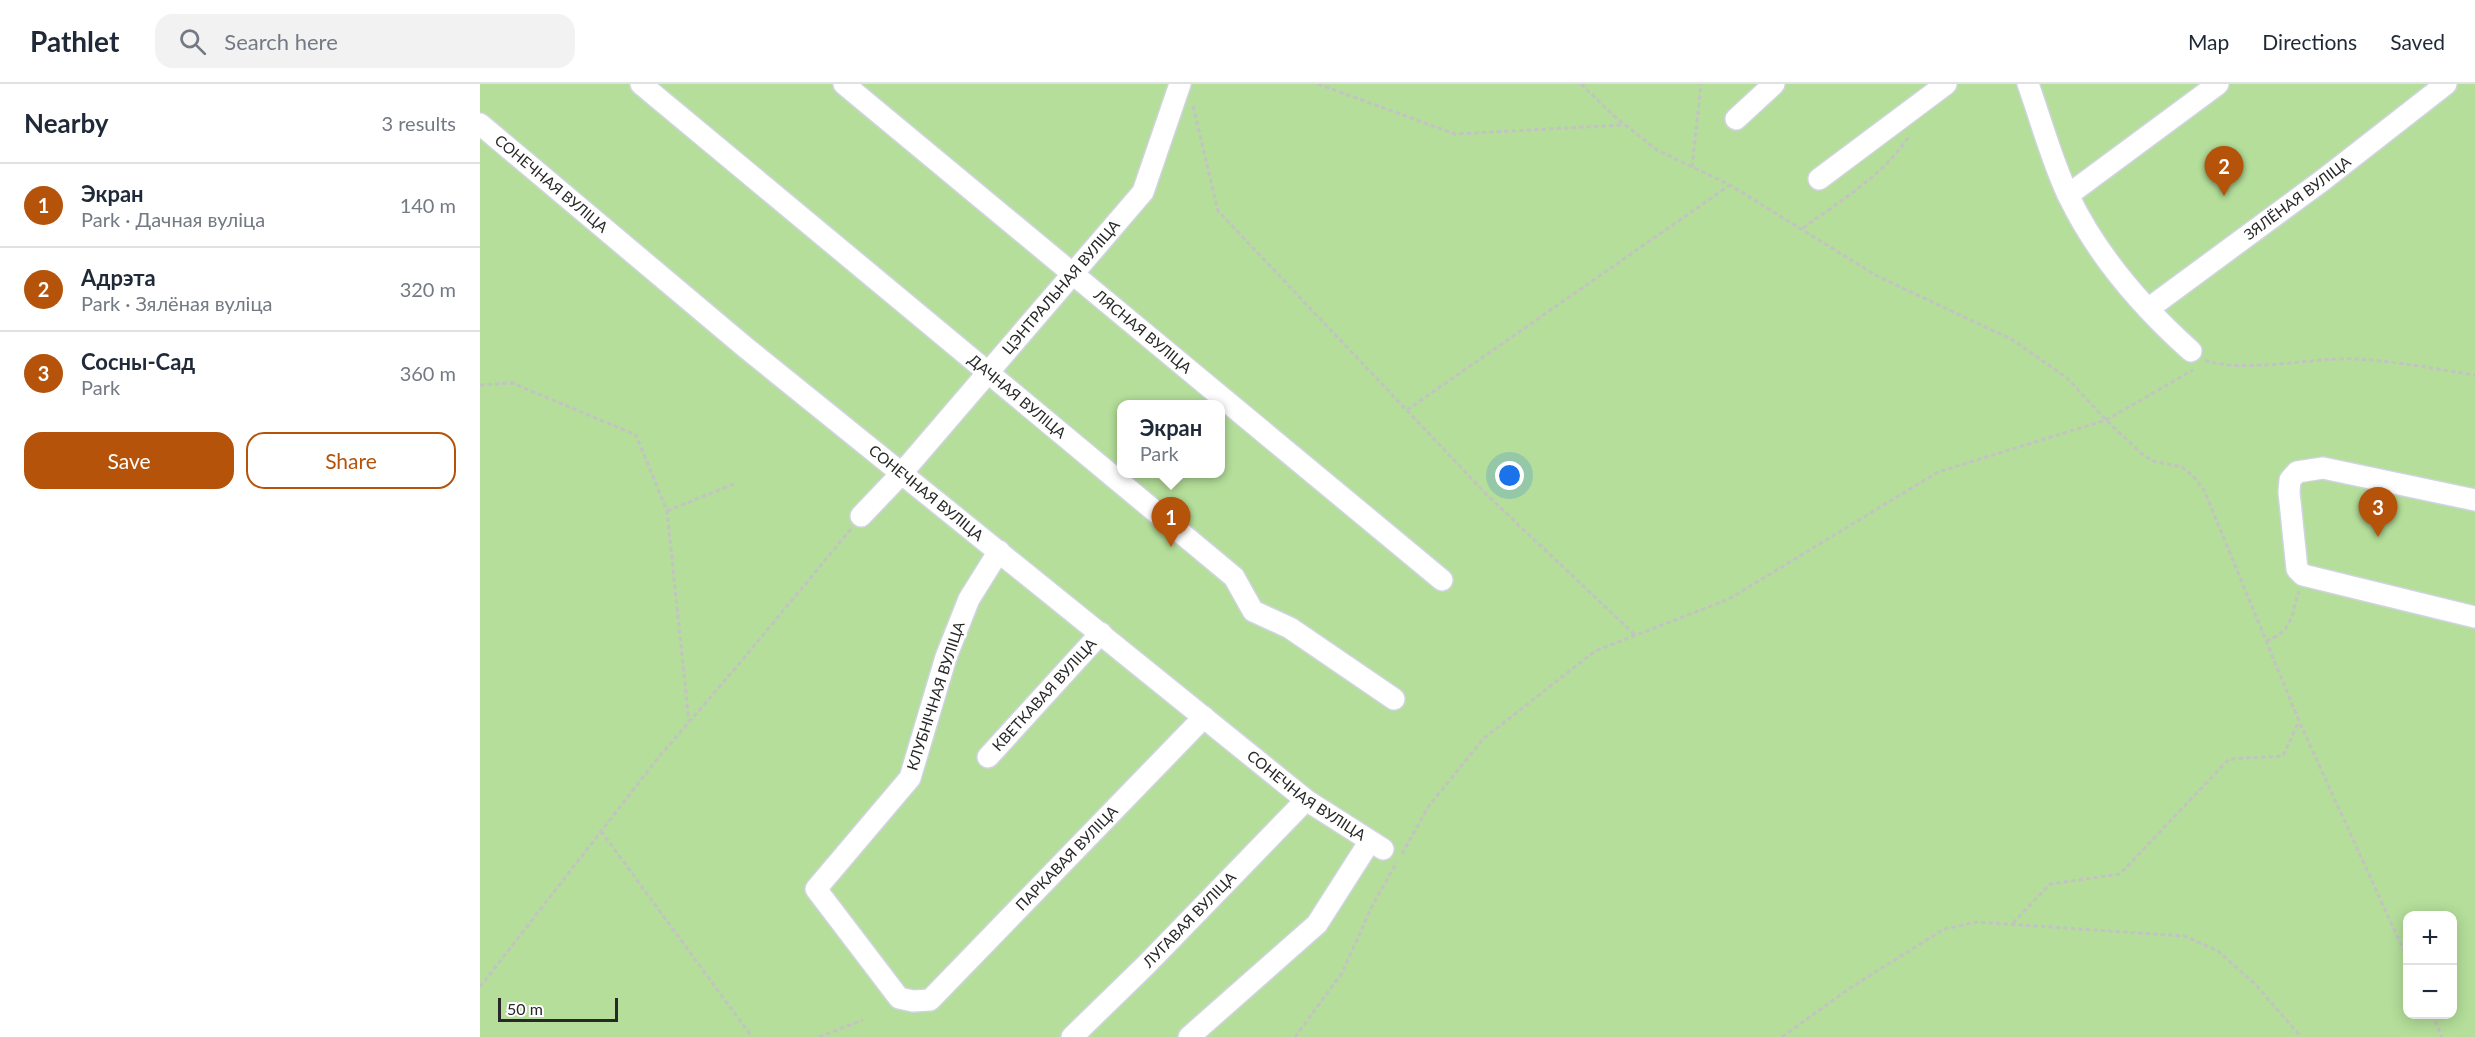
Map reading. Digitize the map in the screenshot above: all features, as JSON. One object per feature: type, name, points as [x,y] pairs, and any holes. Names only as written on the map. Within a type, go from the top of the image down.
[{"type":"street","name":"ДАЧНАЯ ВУЛІЦА","points":[[641,84],[1234,577],[1253,611],[1290,628],[1394,699]]},
{"type":"street","name":"ЛЯСНАЯ ВУЛІЦА","points":[[844,84],[1225,400]]},
{"type":"street","points":[[1736,118],[1774,84]]},
{"type":"street","points":[[1819,179],[1946,84]]},
{"type":"street","points":[[2028,84],[2068,195],[2118,273],[2148,309],[2199,356]]},
{"type":"street","points":[[2068,195],[2218,84]]},
{"type":"street","name":"ЗЯЛЁНАЯ ВУЛІЦА","points":[[2148,309],[2324,180],[2446,84]]},
{"type":"street","name":"ЦЭНТРАЛЬНАЯ ВУЛІЦА","points":[[861,516],[902,474],[1143,192],[1185,90]]},
{"type":"street","name":"СОНЕЧНАЯ ВУЛІЦА","points":[[480,124],[745,347],[1306,800],[1376,845],[1317,924],[1189,1037]]},
{"type":"street","name":"ЛЯСНАЯ ВУЛІЦА","points":[[1225,400],[1442,580]]},
{"type":"street","points":[[2475,500],[2323,468],[2297,472],[2283,488],[2297,569],[2303,575],[2475,617]]},
{"type":"street","name":"КЛУБНІЧНАЯ ВУЛІЦА","points":[[930,1000],[913,1001],[899,998],[816,889],[910,778],[946,657],[969,599],[999,552]]},
{"type":"street","name":"КВЕТКАВАЯ ВУЛІЦА","points":[[988,757],[1101,633]]},
{"type":"street","name":"ПАРКАВАЯ ВУЛІЦА","points":[[930,1000],[1204,717]]},
{"type":"street","name":"ЛУГАВАЯ ВУЛІЦА","points":[[1072,1037],[1147,964],[1306,800]]},
{"type":"path","points":[[1318,84],[1455,134],[1625,125]]},
{"type":"path","points":[[1581,84],[1625,125],[1657,150],[1730,185],[1803,228],[1877,276],[2013,340],[2067,378],[2142,454],[2153,461],[2182,467],[2193,476],[2204,490],[2299,721],[2403,949]]},
{"type":"path","points":[[1692,167],[1701,84]]},
{"type":"path","points":[[1185,90],[1218,211],[1488,496],[1635,635]]},
{"type":"path","points":[[1803,228],[1865,183],[1898,154],[1914,128]]},
{"type":"path","points":[[1407,410],[1730,185]]},
{"type":"path","points":[[1295,1037],[1342,973],[1373,904],[1428,807],[1483,739],[1595,651],[1729,599],[1938,472],[2106,420],[2199,356],[2232,366],[2320,359],[2357,359],[2475,375]]},
{"type":"path","points":[[480,385],[512,383],[636,435],[667,511],[689,722]]},
{"type":"path","points":[[667,511],[736,483]]},
{"type":"path","points":[[480,987],[689,722],[861,516]]},
{"type":"path","points":[[2266,641],[2278,637],[2287,629],[2303,575]]},
{"type":"path","points":[[2013,924],[2050,884],[2120,874],[2229,759],[2283,756],[2299,721]]},
{"type":"path","points":[[601,831],[752,1037]]},
{"type":"path","points":[[1782,1037],[1850,988],[1944,929],[1977,922],[2184,936],[2218,951],[2255,984],[2301,1037]]},
{"type":"path","points":[[2434,1019],[2442,1037]]},
{"type":"path","points":[[819,1037],[863,1020]]},
{"type":"green space","points":[[480,84],[2475,84],[2475,1037],[480,1037]]},
{"type":"place","name":"Адрэта","points":[[2224,196]]},
{"type":"place","name":"Сосны-Сад","points":[[2378,537]]},
{"type":"place","name":"Экран","points":[[1171,547]]}]
